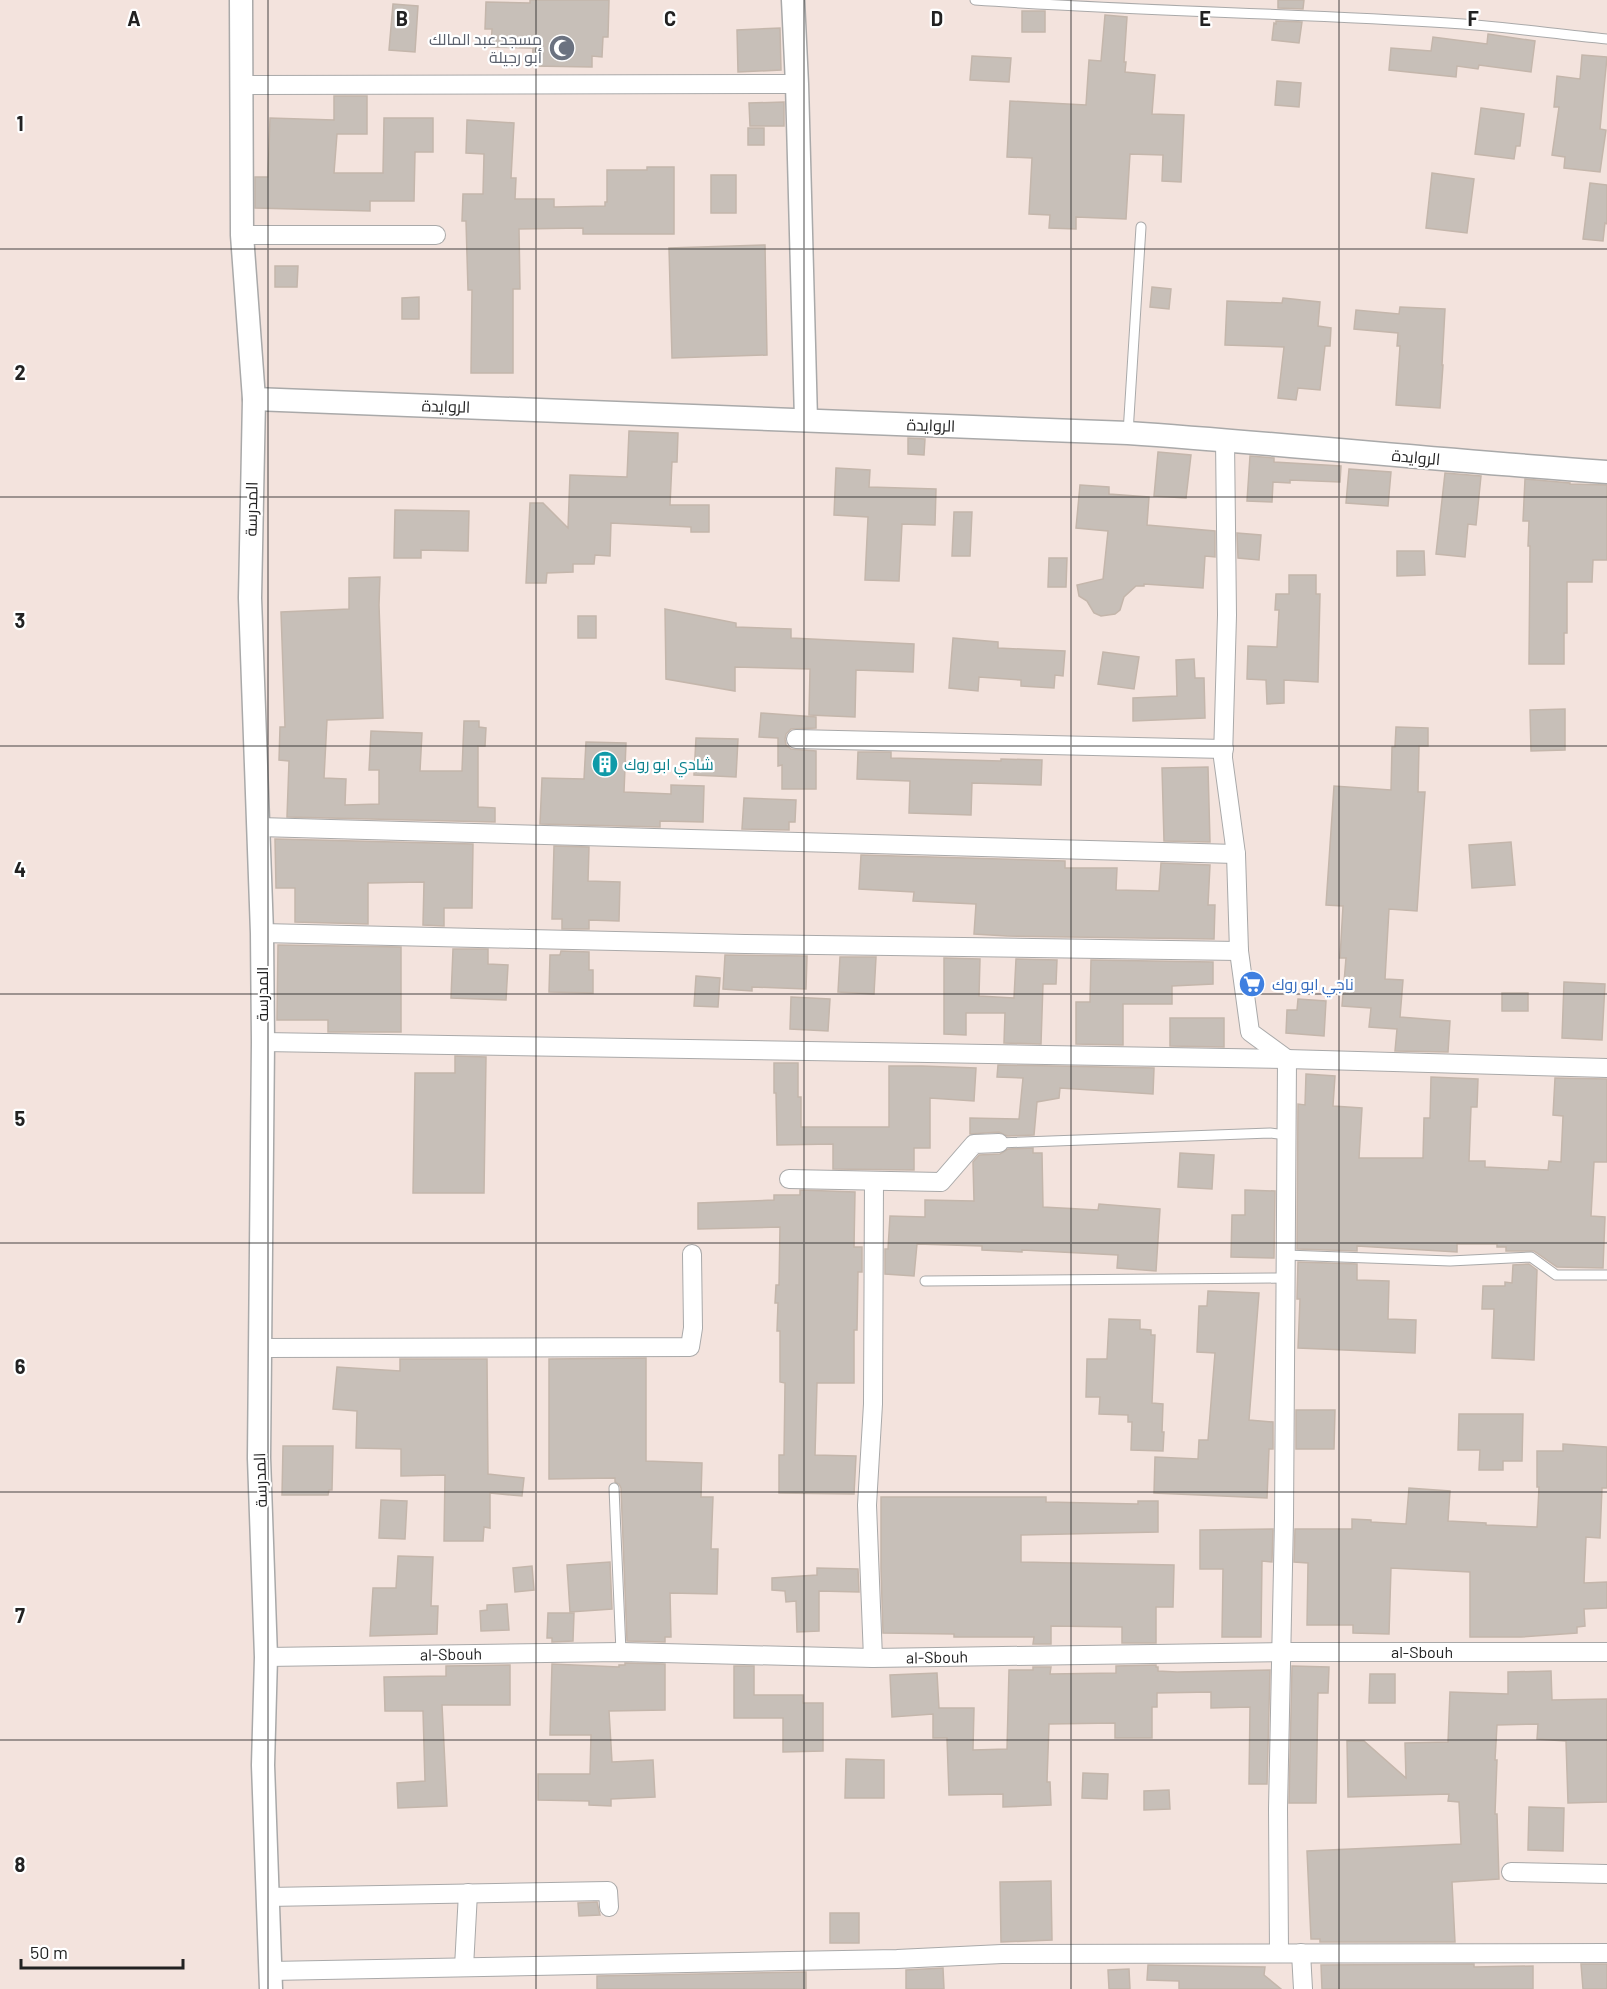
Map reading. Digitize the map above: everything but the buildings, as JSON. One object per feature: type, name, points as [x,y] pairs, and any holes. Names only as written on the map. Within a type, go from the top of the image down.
[{"type":"street","name":"المدرسة","points":[[241,0],[242,235],[254,399],[250,598],[259,827],[263,1042],[259,1458],[266,1657],[263,1766],[271,1980]]},
{"type":"street","points":[[793,0],[806,420]]},
{"type":"street","points":[[240,85],[797,84]]},
{"type":"street","points":[[242,235],[435,235]]},
{"type":"street","name":"الروايدة","points":[[254,399],[1128,433],[1607,472]]},
{"type":"street","points":[[1225,440],[1227,615],[1224,749],[1236,854],[1239,951],[1250,1032],[1287,1059]]},
{"type":"street","points":[[796,739],[1224,749]]},
{"type":"street","points":[[259,827],[1236,854]]},
{"type":"street","points":[[262,933],[733,944],[1239,951]]},
{"type":"street","points":[[263,1042],[1287,1059],[1607,1068]]},
{"type":"street","points":[[1279,1953],[1278,1809],[1287,1059]]},
{"type":"street","points":[[789,1179],[941,1182],[974,1144],[999,1143]]},
{"type":"street","points":[[873,1658],[867,1504],[873,1404],[874,1181]]},
{"type":"street","points":[[259,1348],[690,1347],[693,1328],[692,1254]]},
{"type":"street","name":"al-Sbouh","points":[[266,1657],[621,1652],[873,1658],[1281,1652],[1607,1652]]},
{"type":"street","points":[[1511,1872],[1607,1874]]},
{"type":"street","points":[[267,1897],[608,1891],[609,1907]]},
{"type":"street","points":[[464,1967],[468,1893]]},
{"type":"street","points":[[1301,1953],[1303,1989]]},
{"type":"street","points":[[271,1980],[464,1967],[885,1959],[1002,1954],[1607,1953]]},
{"type":"lane","points":[[975,0],[1056,6],[1451,23],[1607,39]]},
{"type":"lane","points":[[1128,433],[1141,227]]},
{"type":"lane","points":[[999,1143],[1270,1133],[1286,1135]]},
{"type":"lane","points":[[1286,1255],[1450,1261],[1531,1257],[1556,1275],[1607,1275]]},
{"type":"lane","points":[[925,1281],[1285,1278]]},
{"type":"lane","points":[[614,1488],[621,1652]]},
{"type":"shaded area","points":[[0,0],[1607,0],[1607,1989],[0,1989]]},
{"type":"place","name":"مسجد عبد المالك أبو رجيلة","points":[[562,48]]},
{"type":"place","name":"شادي ابو روك","points":[[605,764]]},
{"type":"place","name":"ناجي ابو روك","points":[[1252,984]]}]
